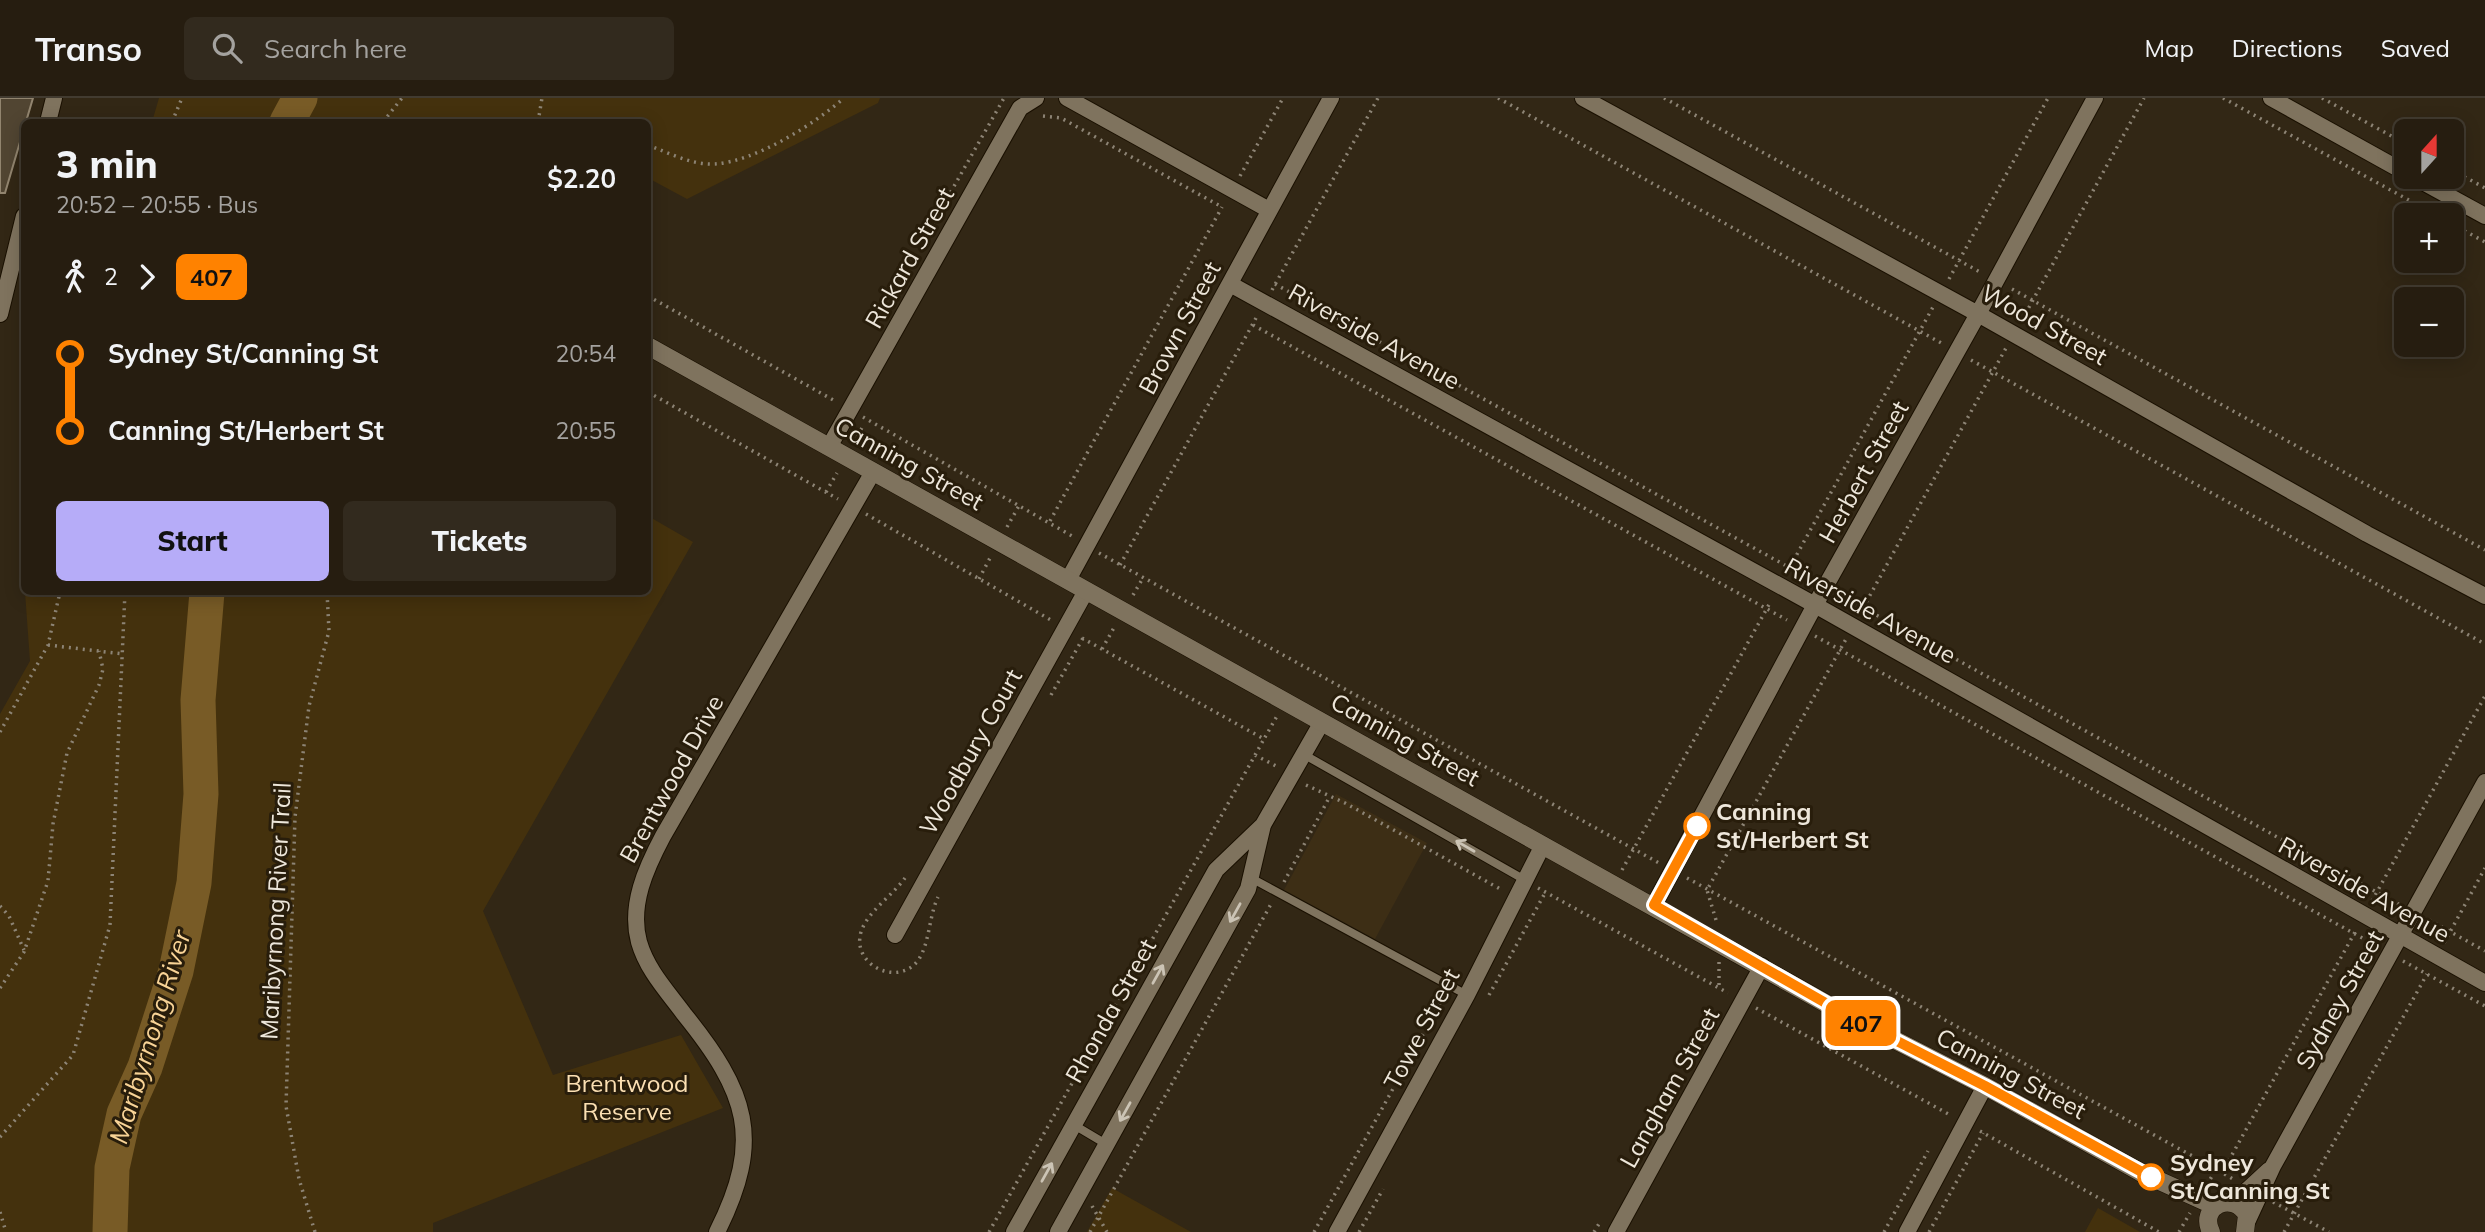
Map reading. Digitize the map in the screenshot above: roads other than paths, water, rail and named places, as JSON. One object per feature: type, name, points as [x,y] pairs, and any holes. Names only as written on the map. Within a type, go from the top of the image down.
[{"type":"street","points":[[49,119],[54,98]]},
{"type":"street","name":"Rickard Street","points":[[829,447],[1020,108],[1036,98]]},
{"type":"street","points":[[1067,98],[1269,210]]},
{"type":"street","name":"Brown Street","points":[[1068,580],[1331,98]]},
{"type":"street","name":"Wood Street","points":[[1583,98],[2014,334],[2367,534],[2484,596]]},
{"type":"street","name":"Herbert Street","points":[[1654,905],[1815,605],[1997,281],[2095,98]]},
{"type":"street","points":[[2271,98],[2394,166]]},
{"type":"street","points":[[2436,189],[2485,216]]},
{"type":"street","points":[[0,314],[21,228]]},
{"type":"street","name":"Riverside Avenue","points":[[1230,284],[1853,626],[2485,983]]},
{"type":"street","name":"Canning Street","points":[[651,348],[1654,905],[1852,1018],[1985,1086],[2140,1172],[2212,1219]]},
{"type":"street","name":"Brentwood Drive","points":[[717,1232],[735,1196],[743,1163],[743,1125],[734,1089],[717,1055],[650,971],[639,941],[637,909],[643,875],[873,472]]},
{"type":"street","name":"Woodbury Court","points":[[895,935],[1086,591]]},
{"type":"street","name":"Rhonda Street","points":[[1058,1232],[1248,889],[1263,825],[1322,722]]},
{"type":"street","name":"Sydney Street","points":[[2250,1227],[2273,1166],[2485,782]]},
{"type":"street","name":"Rhonda Street","points":[[1014,1232],[1216,870],[1263,825]]},
{"type":"street","name":"Towe Street","points":[[1337,1232],[1467,995],[1543,845]]},
{"type":"street","name":"Langham Street","points":[[1616,1232],[1762,966]]},
{"type":"street","points":[[1907,1232],[1985,1086]]},
{"type":"street","name":"Sydney Street","points":[[2212,1219],[2273,1166]]},
{"type":"street","points":[[2212,1219],[2240,1205],[2250,1227]]},
{"type":"lane","points":[[1303,754],[1525,880]]},
{"type":"lane","points":[[1251,878],[1467,995]]},
{"type":"lane","points":[[1074,1125],[1106,1144]]},
{"type":"waterway","name":"Maribyrnong River","points":[[289,119],[300,98]]},
{"type":"waterway","name":"Maribyrnong River","points":[[110,1232],[112,1168],[124,1114],[145,1067],[176,971],[194,883],[201,794],[198,700],[207,595]]},
{"type":"place","name":"Canning St/Herbert St","points":[[1697,826]]},
{"type":"place","name":"Sydney St/Canning St","points":[[2151,1177]]},
{"type":"park label","name":"Brentwood Reserve","points":[[627,1098]]}]
